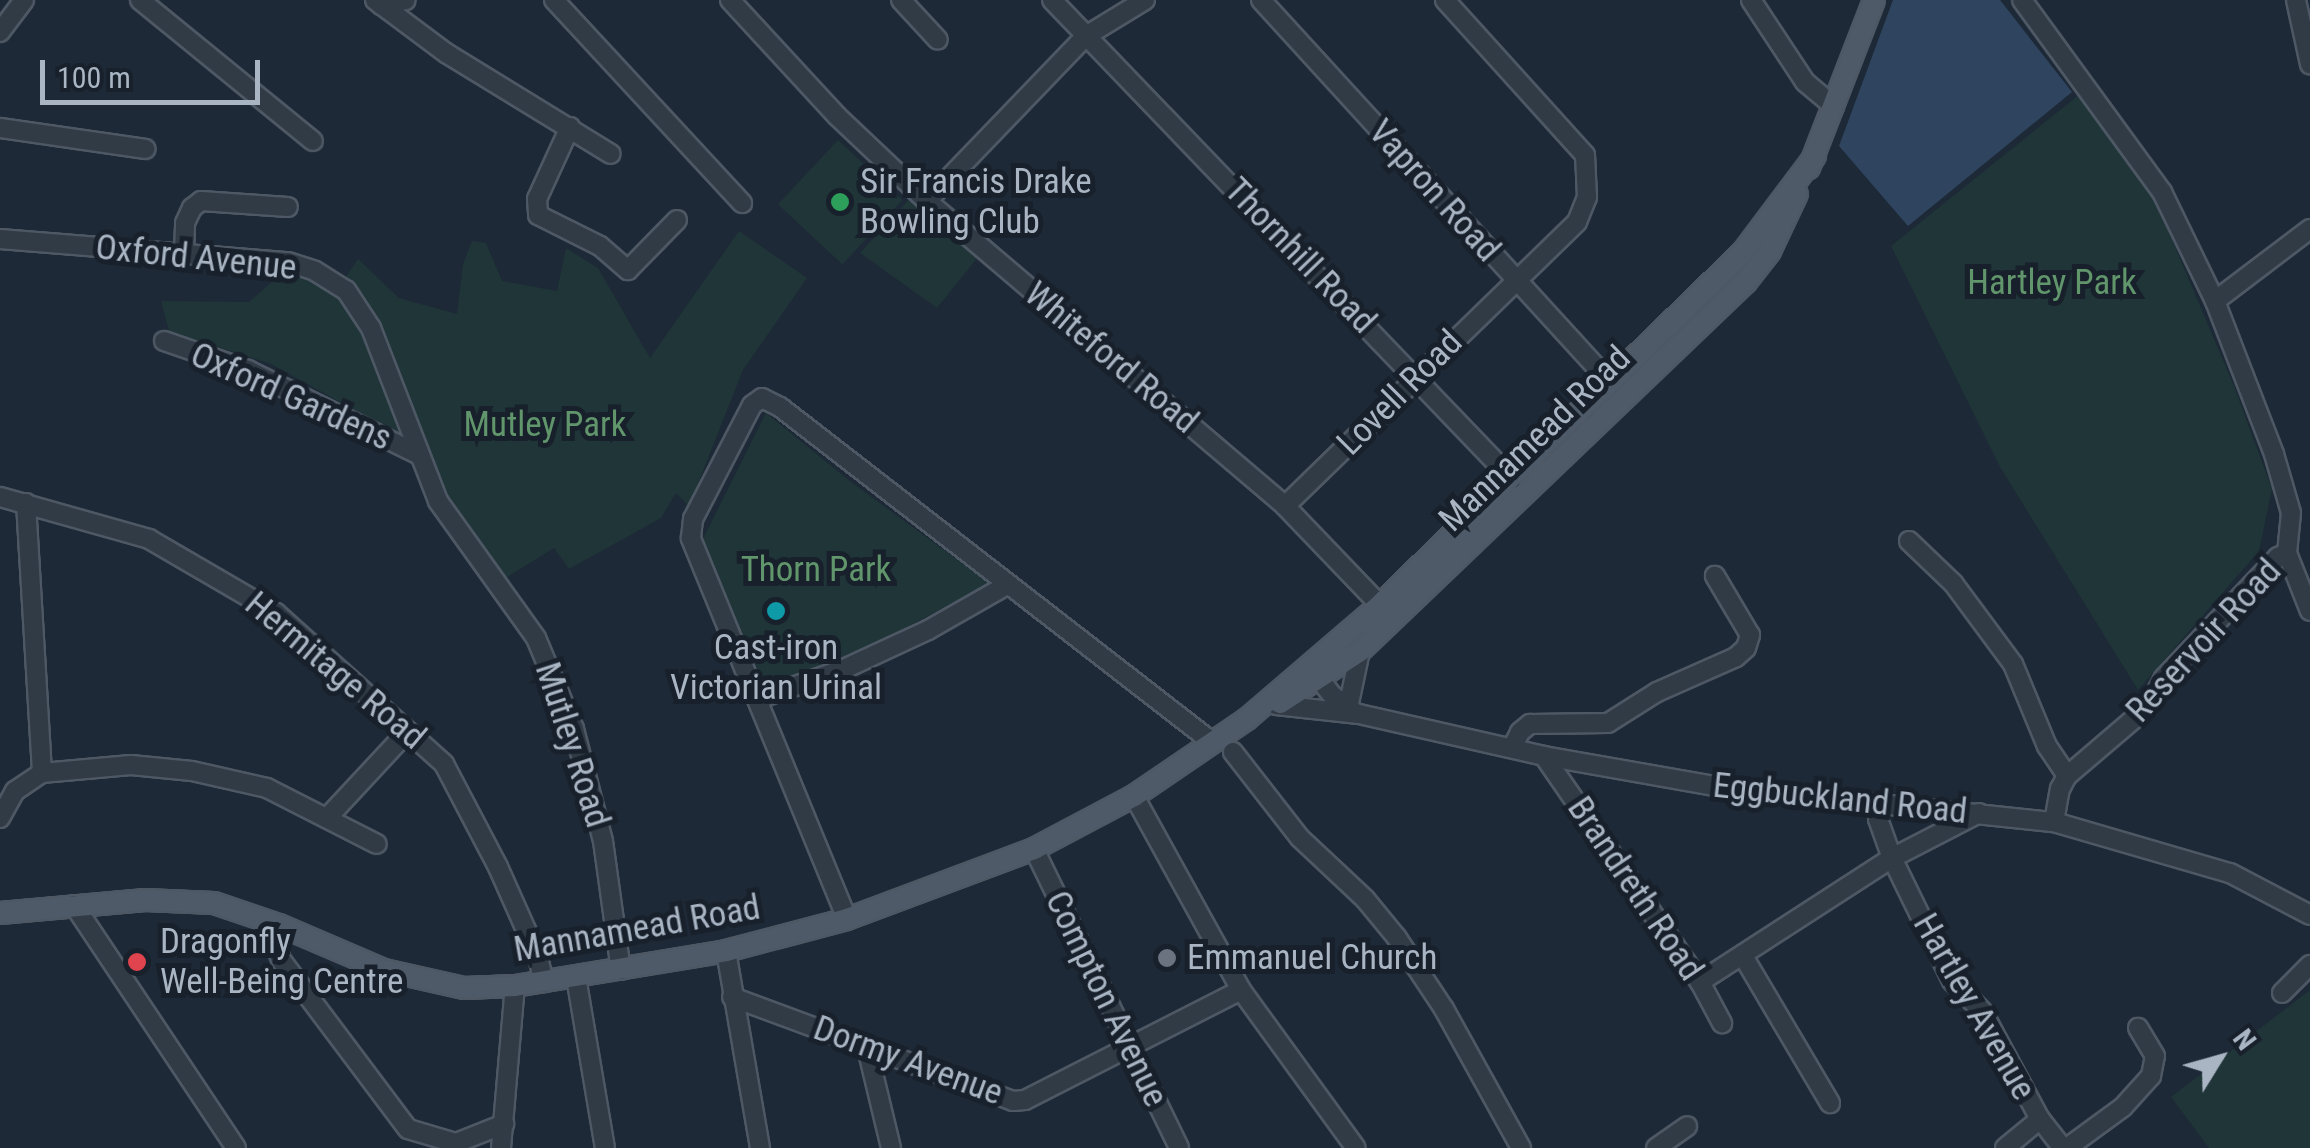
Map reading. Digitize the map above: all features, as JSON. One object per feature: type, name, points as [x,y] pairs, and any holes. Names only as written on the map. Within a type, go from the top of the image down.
[{"type":"main road","name":"Mannamead Road","points":[[1247,718],[1276,705],[1314,673],[1380,605],[1746,282],[1770,251],[1815,156],[1874,0]]},
{"type":"main road","name":"Mannamead Road","points":[[1,912],[180,899],[214,903],[411,978],[464,988],[515,986],[726,951],[847,919],[1034,849],[1134,796],[1314,673],[1360,651],[1520,485],[1609,381],[1743,252],[1815,156]]},
{"type":"street","points":[[140,0],[313,140]]},
{"type":"street","points":[[378,2],[406,0]]},
{"type":"street","points":[[554,0],[742,203]]},
{"type":"street","name":"Whiteford Road","points":[[730,0],[837,116],[927,201],[1285,506],[1380,605]]},
{"type":"street","points":[[901,0],[938,40]]},
{"type":"street","name":"Thornhill Road","points":[[1052,0],[1520,485]]},
{"type":"street","points":[[927,201],[1086,36],[1145,0]]},
{"type":"street","name":"Vapron Road","points":[[1261,0],[1609,381]]},
{"type":"street","name":"Lovell Road","points":[[1285,506],[1577,222],[1588,197],[1585,155],[1445,0]]},
{"type":"street","points":[[1751,0],[1805,82],[1834,106]]},
{"type":"street","points":[[2022,0],[2162,192],[2215,301],[2291,513],[2287,553],[2310,611]]},
{"type":"street","points":[[2296,0],[2310,64]]},
{"type":"street","points":[[378,2],[446,53],[611,154]]},
{"type":"street","points":[[0,32],[22,4]]},
{"type":"street","points":[[570,126],[537,199],[538,215],[600,246],[628,270],[677,220]]},
{"type":"street","points":[[0,128],[146,148]]},
{"type":"street","points":[[184,254],[185,223],[192,208],[201,201],[288,207]]},
{"type":"street","points":[[2215,301],[2310,229]]},
{"type":"street","name":"Oxford Avenue","points":[[0,238],[288,262],[315,270],[346,290],[371,328],[411,436]]},
{"type":"street","name":"Oxford Gardens","points":[[164,341],[248,370],[417,454]]},
{"type":"street","points":[[847,919],[702,566],[690,526],[752,405],[762,398],[780,407],[1212,742]]},
{"type":"street","name":"Mutley Road","points":[[411,436],[438,501],[536,638],[574,729],[603,841],[621,970]]},
{"type":"street","name":"Hermitage Road","points":[[0,497],[149,539],[249,594],[408,731],[444,764],[498,867],[538,956],[544,982]]},
{"type":"street","points":[[26,504],[42,773]]},
{"type":"street","points":[[1909,541],[1953,583],[2013,664],[2047,746],[2068,776],[2060,788],[2054,822]]},
{"type":"street","name":"Reservoir Road","points":[[2068,776],[2149,706],[2164,678],[2278,557],[2287,553]]},
{"type":"street","points":[[1512,748],[1520,732],[1530,724],[1608,723],[1657,692],[1736,657],[1746,648],[1750,635],[1715,576]]},
{"type":"street","points":[[758,699],[844,669],[928,630],[1006,585]]},
{"type":"street","points":[[1353,711],[1360,651]]},
{"type":"street","points":[[1314,673],[1353,711]]},
{"type":"street","name":"Eggbuckland Road","points":[[1276,705],[1353,711],[1544,756],[1719,787],[2054,822],[2230,873],[2310,915]]},
{"type":"street","points":[[328,816],[408,731]]},
{"type":"street","points":[[1233,752],[1300,838],[1366,899],[1397,938],[1444,1009],[1521,1148]]},
{"type":"street","name":"Brandreth Road","points":[[1544,756],[1700,982],[1722,1024]]},
{"type":"street","points":[[0,818],[15,792],[42,773],[131,765],[192,771],[267,788],[377,844]]},
{"type":"street","points":[[1134,796],[1241,990],[1356,1148]]},
{"type":"street","name":"Hartley Avenue","points":[[1881,804],[1878,819],[1892,858],[1952,981],[1982,1011],[2040,1119],[2065,1148]]},
{"type":"street","points":[[1700,982],[1892,858],[1980,813]]},
{"type":"street","name":"Compton Avenue","points":[[1034,849],[1179,1148]]},
{"type":"street","points":[[74,905],[236,1148]]},
{"type":"street","points":[[279,925],[276,946],[280,960],[408,1129],[456,1143],[504,1124]]},
{"type":"street","points":[[726,951],[760,1148]]},
{"type":"street","points":[[1743,956],[1830,1103]]},
{"type":"street","points":[[2282,992],[2310,965]]},
{"type":"street","points":[[576,978],[604,1148]]},
{"type":"street","points":[[501,1148],[515,986]]},
{"type":"street","name":"Dormy Avenue","points":[[732,997],[1013,1101],[1024,1100],[1241,990]]},
{"type":"street","points":[[2065,1148],[2123,1108],[2151,1076],[2156,1056],[2138,1028]]},
{"type":"street","points":[[867,1048],[891,1148]]},
{"type":"street","points":[[2005,1148],[2040,1119]]},
{"type":"street","points":[[1656,1148],[1687,1126]]},
{"type":"green space","name":"Hartley Park","points":[[2080,94],[2153,195],[2234,386],[2272,489],[2259,551],[2138,690],[2000,467],[1891,246]]},
{"type":"green space","name":"Sir Francis Drake Bowling Club","points":[[838,140],[902,200],[842,264],[778,204]]},
{"type":"green space","points":[[910,198],[978,257],[937,308],[860,253]]},
{"type":"green space","name":"Mutley Park","points":[[739,231],[807,278],[743,370],[689,506],[676,493],[661,518],[569,569],[554,548],[504,579],[441,498],[418,445],[271,364],[169,331],[161,301],[249,302],[282,273],[345,278],[358,259],[399,298],[457,314],[463,264],[472,241],[486,243],[502,281],[557,291],[566,248],[598,268],[650,358]]},
{"type":"green space","name":"Thorn Park","points":[[766,413],[851,482],[989,583],[876,644],[765,686],[702,541]]},
{"type":"green space","points":[[2310,990],[2310,1148],[2209,1148],[2171,1097]]},
{"type":"water","points":[[1893,0],[2000,0],[2072,92],[1908,226],[1839,146]]},
{"type":"place","name":"Sir Francis Drake Bowling Club","points":[[840,202]]},
{"type":"place","name":"Cast-iron Victorian Urinal","points":[[776,611]]},
{"type":"place","name":"Emmanuel Church","points":[[1167,958]]},
{"type":"place","name":"Dragonfly Well-Being Centre","points":[[137,962]]}]
